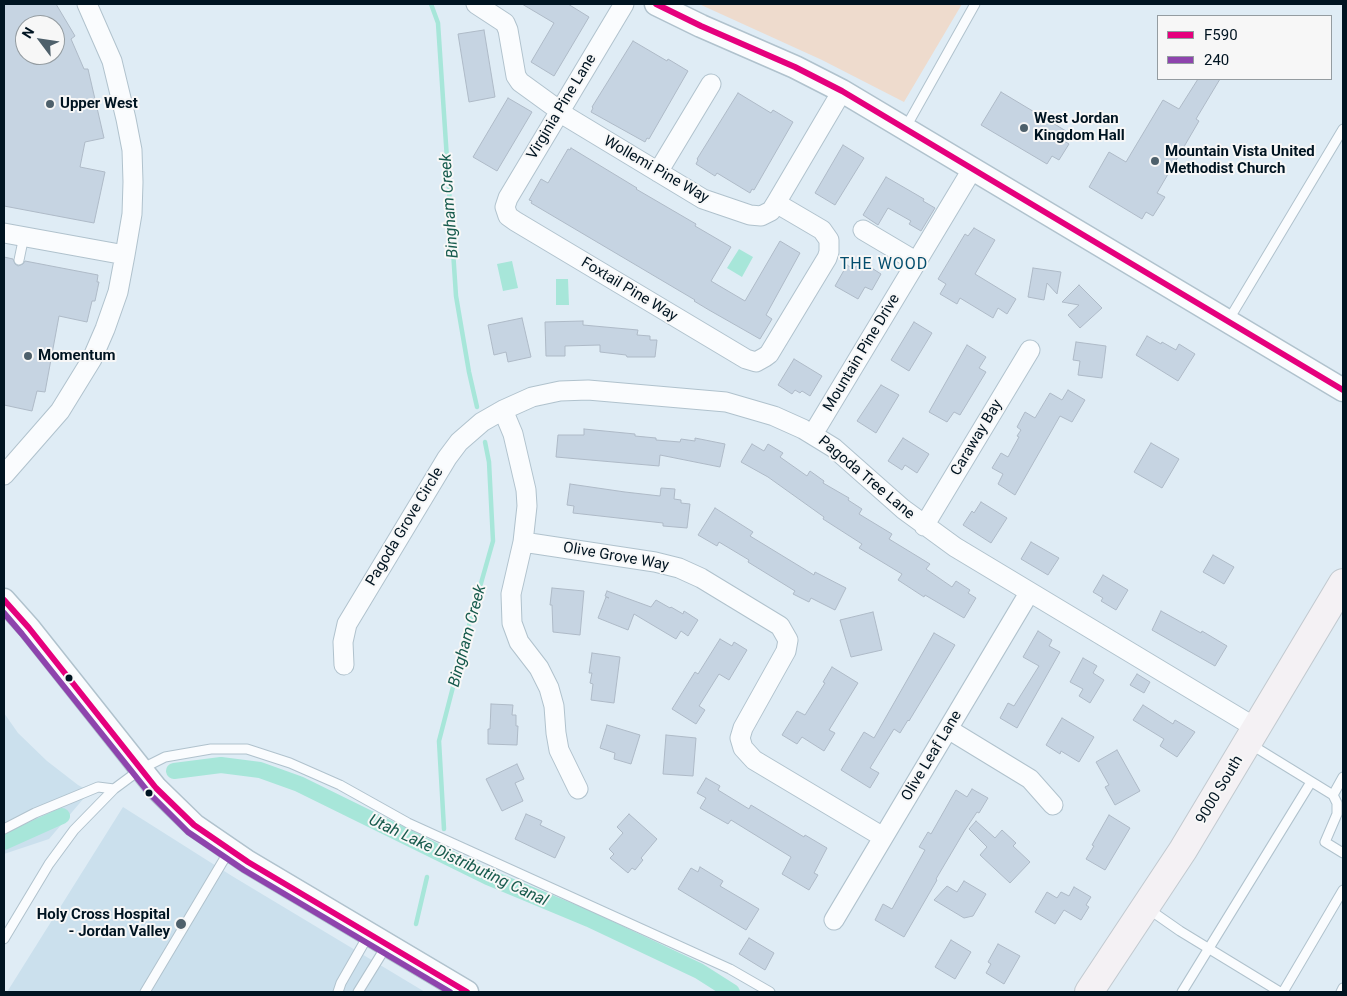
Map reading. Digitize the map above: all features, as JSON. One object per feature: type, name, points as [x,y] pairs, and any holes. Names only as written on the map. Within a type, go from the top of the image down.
[{"type":"main road","name":"9000 South","points":[[1089,992],[1184,850],[1343,583]]},
{"type":"street","points":[[4,475],[60,412],[92,359],[118,292],[125,255],[132,214],[132,150],[112,61],[87,4]]},
{"type":"street","name":"Wollemi Pine Way","points":[[476,4],[505,23],[508,30],[516,76],[520,82],[559,112],[703,198],[750,215],[761,216],[771,211],[776,203]]},
{"type":"street","name":"Virginia Pine Lane","points":[[506,212],[505,207],[508,198],[624,4]]},
{"type":"street","points":[[656,4],[795,67],[842,91],[1343,390]]},
{"type":"street","points":[[658,172],[711,84]]},
{"type":"street","points":[[776,203],[842,91]]},
{"type":"street","name":"Mountain Pine Drive","points":[[813,434],[973,168]]},
{"type":"street","name":"Foxtail Pine Way","points":[[506,212],[515,222],[750,361],[756,362],[765,358],[768,354],[827,258],[829,240],[822,230],[776,203]]},
{"type":"street","points":[[863,230],[917,262]]},
{"type":"street","points":[[4,233],[125,255]]},
{"type":"street","name":"Caraway Bay","points":[[924,526],[1030,350]]},
{"type":"street","name":"Pagoda Tree Lane","points":[[503,410],[532,396],[588,390],[726,402],[774,416],[813,434],[843,456],[924,526],[970,557],[1029,592],[1252,736]]},
{"type":"street","points":[[503,410],[513,434],[526,490],[527,522],[511,594],[512,623],[519,642],[539,668],[549,688],[554,706],[559,750],[578,790]]},
{"type":"street","name":"Pagoda Grove Circle","points":[[344,665],[343,635],[347,624],[447,458],[473,428],[503,410]]},
{"type":"street","name":"Olive Grove Way","points":[[523,542],[655,562],[679,568],[702,578],[780,626],[788,640],[786,651],[743,728],[740,738],[743,748],[754,760],[883,837]]},
{"type":"street","name":"Olive Leaf Lane","points":[[834,920],[1029,592]]},
{"type":"street","points":[[4,600],[156,788],[182,814],[229,851],[467,992]]},
{"type":"street","points":[[948,729],[1030,779],[1053,805]]},
{"type":"lane","points":[[906,128],[975,4]]},
{"type":"lane","points":[[1228,322],[1343,129]]},
{"type":"lane","points":[[19,260],[24,236]]},
{"type":"lane","points":[[1252,736],[1299,775],[1333,795],[1337,814],[1325,842],[1343,853]]},
{"type":"lane","points":[[4,939],[49,864],[74,830],[114,789],[141,769],[165,757],[211,749],[247,749],[290,762],[340,785],[408,823],[730,968],[770,992]]},
{"type":"lane","points":[[1333,795],[1343,777]]},
{"type":"lane","points":[[1182,992],[1310,782]]},
{"type":"lane","points":[[4,829],[35,813],[98,787],[114,789]]},
{"type":"lane","points":[[145,992],[229,851]]},
{"type":"lane","points":[[1146,908],[1209,949],[1282,992],[1343,890]]},
{"type":"lane","points":[[338,992],[341,983],[378,939]]},
{"type":"lane","points":[[358,992],[378,939]]},
{"type":"lane","points":[[1340,992],[1343,988]]},
{"type":"shaded area","points":[[699,4],[962,4],[904,102],[822,60]]},
{"type":"shaded area","points":[[739,249],[753,257],[742,277],[727,268]]},
{"type":"shaded area","points":[[512,261],[518,288],[503,291],[497,264]]},
{"type":"shaded area","points":[[556,279],[568,279],[569,305],[556,305]]},
{"type":"shaded area","points":[[4,713],[18,733],[47,761],[78,785],[90,791],[49,839],[4,854]]},
{"type":"shaded area","name":"Holy Cross Hospital - Jordan Valley","points":[[123,807],[232,876],[425,992],[7,992]]},
{"type":"building","name":"Upper West","points":[[4,4],[56,4],[63,15],[15,15],[15,65],[65,65],[65,19],[75,36],[71,39],[84,69],[88,69],[104,138],[85,142],[80,167],[105,172],[94,223],[4,206]]},
{"type":"building","points":[[522,4],[568,4],[589,17],[554,76],[531,62],[554,23]]},
{"type":"building","points":[[484,30],[495,97],[469,102],[458,34]]},
{"type":"building","points":[[633,41],[688,71],[649,139],[647,138],[645,142],[591,112],[592,107]]},
{"type":"building","name":"Mountain Vista United Methodist Church","points":[[1197,80],[1219,80],[1196,119],[1199,121],[1157,193],[1165,197],[1153,216],[1146,212],[1142,219],[1089,187],[1109,152],[1126,162],[1163,100],[1179,109]]},
{"type":"building","name":"West Jordan Kingdom Hall","points":[[1001,92],[1066,131],[1061,139],[1069,144],[1059,160],[1052,156],[1047,164],[981,125]]},
{"type":"building","points":[[738,93],[771,113],[773,110],[793,122],[754,190],[752,189],[750,193],[717,173],[715,176],[696,164],[697,159]]},
{"type":"building","points":[[508,98],[532,112],[497,171],[473,157]]},
{"type":"building","points":[[843,145],[864,158],[835,205],[815,193]]},
{"type":"building","points":[[571,148],[731,247],[711,281],[745,301],[780,241],[800,253],[766,315],[772,319],[760,339],[531,203],[532,201],[529,200],[541,179],[548,183],[568,149],[570,150]]},
{"type":"building","points":[[886,177],[924,199],[923,201],[935,208],[921,231],[909,224],[911,221],[888,208],[878,225],[863,215]]},
{"type":"building","points":[[974,228],[995,240],[975,274],[1016,299],[1007,314],[998,308],[993,318],[960,298],[957,304],[940,294],[946,284],[938,279],[965,234],[968,236]]},
{"type":"building","name":"Momentum","points":[[4,257],[13,259],[18,266],[25,261],[98,275],[97,282],[99,282],[95,301],[92,301],[87,322],[59,316],[45,392],[37,391],[32,411],[4,405]]},
{"type":"building","points":[[847,265],[853,269],[858,265],[865,269],[867,265],[881,274],[872,290],[865,287],[858,299],[835,286]]},
{"type":"building","points":[[1033,268],[1061,272],[1057,294],[1047,283],[1044,300],[1028,297]]},
{"type":"building","points":[[1079,285],[1102,308],[1080,328],[1068,315],[1079,305],[1062,302]]},
{"type":"building","points":[[522,318],[531,357],[508,362],[506,352],[494,355],[488,325]]},
{"type":"building","points":[[583,321],[583,325],[638,330],[637,335],[650,336],[650,340],[657,340],[655,357],[627,357],[626,355],[600,352],[600,345],[565,346],[565,356],[546,356],[545,322]]},
{"type":"building","points":[[914,322],[932,333],[909,371],[891,360]]},
{"type":"building","points":[[1147,336],[1176,350],[1179,344],[1195,354],[1178,381],[1136,355]]},
{"type":"building","points":[[1076,342],[1106,346],[1102,378],[1078,375],[1080,361],[1073,360]]},
{"type":"building","points":[[967,345],[986,357],[979,368],[986,372],[960,415],[954,412],[947,422],[929,412]]},
{"type":"building","points":[[794,359],[822,376],[810,396],[802,391],[800,393],[795,390],[792,394],[778,385]]},
{"type":"building","points":[[881,385],[899,395],[876,433],[857,421]]},
{"type":"building","points":[[1068,390],[1085,400],[1072,422],[1060,416],[1015,495],[998,484],[1003,474],[992,468],[1001,453],[1008,457],[1019,437],[1017,436],[1021,430],[1017,427],[1025,412],[1035,418],[1050,393],[1062,400]]},
{"type":"building","points":[[584,429],[635,434],[635,436],[656,438],[656,440],[680,442],[681,439],[695,441],[695,438],[725,444],[720,467],[660,455],[659,466],[556,457],[558,435],[584,435]]},
{"type":"building","points":[[903,438],[929,454],[917,473],[905,465],[902,470],[888,461]]},
{"type":"building","points":[[1151,443],[1179,459],[1162,488],[1134,472]]},
{"type":"building","points":[[752,444],[764,451],[768,444],[783,453],[780,457],[807,476],[810,471],[824,481],[823,483],[849,498],[848,500],[862,509],[859,514],[892,534],[889,539],[930,564],[926,569],[952,587],[956,581],[970,590],[968,593],[976,598],[964,618],[925,595],[924,597],[898,580],[902,574],[859,548],[862,544],[823,519],[824,517],[768,477],[741,462]]},
{"type":"building","points":[[570,484],[660,496],[661,488],[675,489],[674,499],[681,500],[681,503],[690,504],[687,528],[663,526],[663,523],[573,513],[574,506],[567,505]]},
{"type":"building","points":[[981,502],[1007,518],[991,543],[963,525],[972,511],[974,513]]},
{"type":"building","points":[[715,508],[753,532],[750,536],[814,575],[815,572],[846,588],[835,610],[811,598],[809,602],[793,594],[795,591],[748,562],[749,560],[719,542],[717,546],[698,535]]},
{"type":"building","points":[[1031,542],[1059,558],[1048,575],[1021,559]]},
{"type":"building","points":[[1213,555],[1234,567],[1224,584],[1203,572]]},
{"type":"building","points":[[1103,575],[1128,590],[1116,610],[1101,601],[1103,598],[1093,592]]},
{"type":"building","points":[[552,588],[584,591],[580,635],[553,632],[552,605],[550,605]]},
{"type":"building","points":[[607,591],[651,607],[656,600],[683,614],[684,611],[698,620],[688,636],[681,631],[676,639],[634,614],[628,630],[598,618],[606,597],[609,598],[605,596]]},
{"type":"building","points":[[1161,611],[1201,633],[1202,631],[1227,646],[1215,666],[1152,630]]},
{"type":"building","points":[[873,612],[882,650],[851,657],[840,620]]},
{"type":"building","points":[[1038,631],[1052,640],[1049,646],[1060,652],[1017,728],[1000,718],[1008,703],[1014,706],[1039,666],[1023,657]]},
{"type":"building","points":[[934,633],[955,645],[909,721],[900,733],[894,729],[870,768],[879,773],[870,788],[841,770],[864,732],[874,738]]},
{"type":"building","points":[[720,639],[732,646],[734,642],[747,650],[729,680],[719,674],[699,706],[705,710],[696,724],[672,709],[695,672],[698,674]]},
{"type":"building","points":[[592,653],[620,657],[614,703],[591,700],[593,684],[590,683],[592,673],[589,673]]},
{"type":"building","points":[[1083,658],[1097,666],[1093,673],[1104,680],[1090,703],[1079,696],[1083,689],[1070,682]]},
{"type":"building","points":[[832,667],[858,683],[829,730],[835,733],[824,751],[802,737],[797,744],[782,735],[797,711],[805,715],[825,683],[823,682]]},
{"type":"building","points":[[1137,674],[1150,682],[1144,693],[1130,685]]},
{"type":"building","points":[[491,704],[513,705],[512,715],[516,715],[516,726],[518,726],[517,745],[488,744]]},
{"type":"building","points":[[1143,705],[1173,724],[1175,720],[1195,732],[1177,757],[1160,746],[1164,739],[1133,720]]},
{"type":"building","points":[[1062,718],[1094,737],[1079,762],[1061,751],[1060,754],[1046,745]]},
{"type":"building","points":[[607,725],[640,735],[631,764],[614,759],[615,753],[600,748]]},
{"type":"building","points":[[666,735],[696,738],[693,776],[663,774]]},
{"type":"building","points":[[1117,750],[1140,791],[1115,805],[1105,787],[1109,785],[1096,762]]},
{"type":"building","points":[[517,764],[524,779],[515,783],[523,801],[502,811],[486,779]]},
{"type":"building","points":[[706,778],[720,786],[718,790],[749,809],[751,805],[804,837],[805,835],[827,848],[814,873],[818,875],[809,890],[782,874],[791,857],[731,820],[728,824],[700,808],[706,798],[697,793]]},
{"type":"building","points":[[972,789],[988,798],[965,830],[904,937],[875,920],[883,904],[892,909],[925,850],[919,847],[928,832],[931,834],[956,790],[967,797]]},
{"type":"building","points":[[526,814],[542,821],[540,825],[565,837],[555,858],[515,839]]},
{"type":"building","points":[[629,814],[657,839],[641,858],[643,860],[635,870],[632,868],[628,873],[610,858],[614,854],[609,849],[623,833],[617,827]]},
{"type":"building","points":[[1109,815],[1130,828],[1105,870],[1086,859]]},
{"type":"building","points":[[976,821],[995,838],[1002,830],[1016,843],[1013,846],[1030,862],[1010,883],[980,855],[987,847],[969,829]]},
{"type":"building","points":[[700,867],[723,881],[720,886],[759,909],[746,930],[678,889],[691,868],[698,872]]},
{"type":"building","points":[[964,881],[986,894],[973,916],[964,918],[934,900],[947,886],[957,892]]},
{"type":"building","points":[[1074,887],[1091,897],[1086,905],[1089,907],[1081,920],[1064,910],[1055,924],[1035,912],[1047,892],[1057,898],[1061,892],[1069,896]]},
{"type":"building","points":[[749,938],[774,953],[765,970],[739,954]]},
{"type":"building","points":[[951,940],[971,952],[955,979],[935,967]]},
{"type":"building","points":[[998,944],[1020,956],[1004,984],[986,973],[991,964],[988,962]]},
{"type":"waterway","name":"Bingham Creek","points":[[431,4],[438,23],[456,296],[477,407]]},
{"type":"waterway","name":"Bingham Creek","points":[[444,829],[439,741],[493,541],[489,462],[485,442]]},
{"type":"waterway","name":"Utah Lake Distributing Canal","points":[[174,771],[221,765],[260,770],[299,784],[488,877],[589,919],[699,971],[732,992]]},
{"type":"waterway","name":"Utah Lake Distributing Canal","points":[[4,842],[62,816]]},
{"type":"waterway","name":"Bingham Creek","points":[[416,924],[427,877]]},
{"type":"transit line","name":"F590","points":[[656,4],[795,67],[842,91],[1343,390]]},
{"type":"transit line","name":"F590","points":[[4,600],[29,628],[156,788],[194,825],[248,862],[467,992]]},
{"type":"transit line","name":"240","points":[[4,613],[149,793],[188,832],[244,870],[450,992]]},
{"type":"place","name":"Upper West","points":[[50,104]]},
{"type":"place","name":"West Jordan Kingdom Hall","points":[[1024,128]]},
{"type":"place","name":"Mountain Vista United Methodist Church","points":[[1155,161]]},
{"type":"place","name":"Momentum","points":[[28,356]]},
{"type":"place","name":"Holy Cross Hospital - Jordan Valley","points":[[181,924]]},
{"type":"district","name":"THE WOOD","points":[[884,265]]}]
